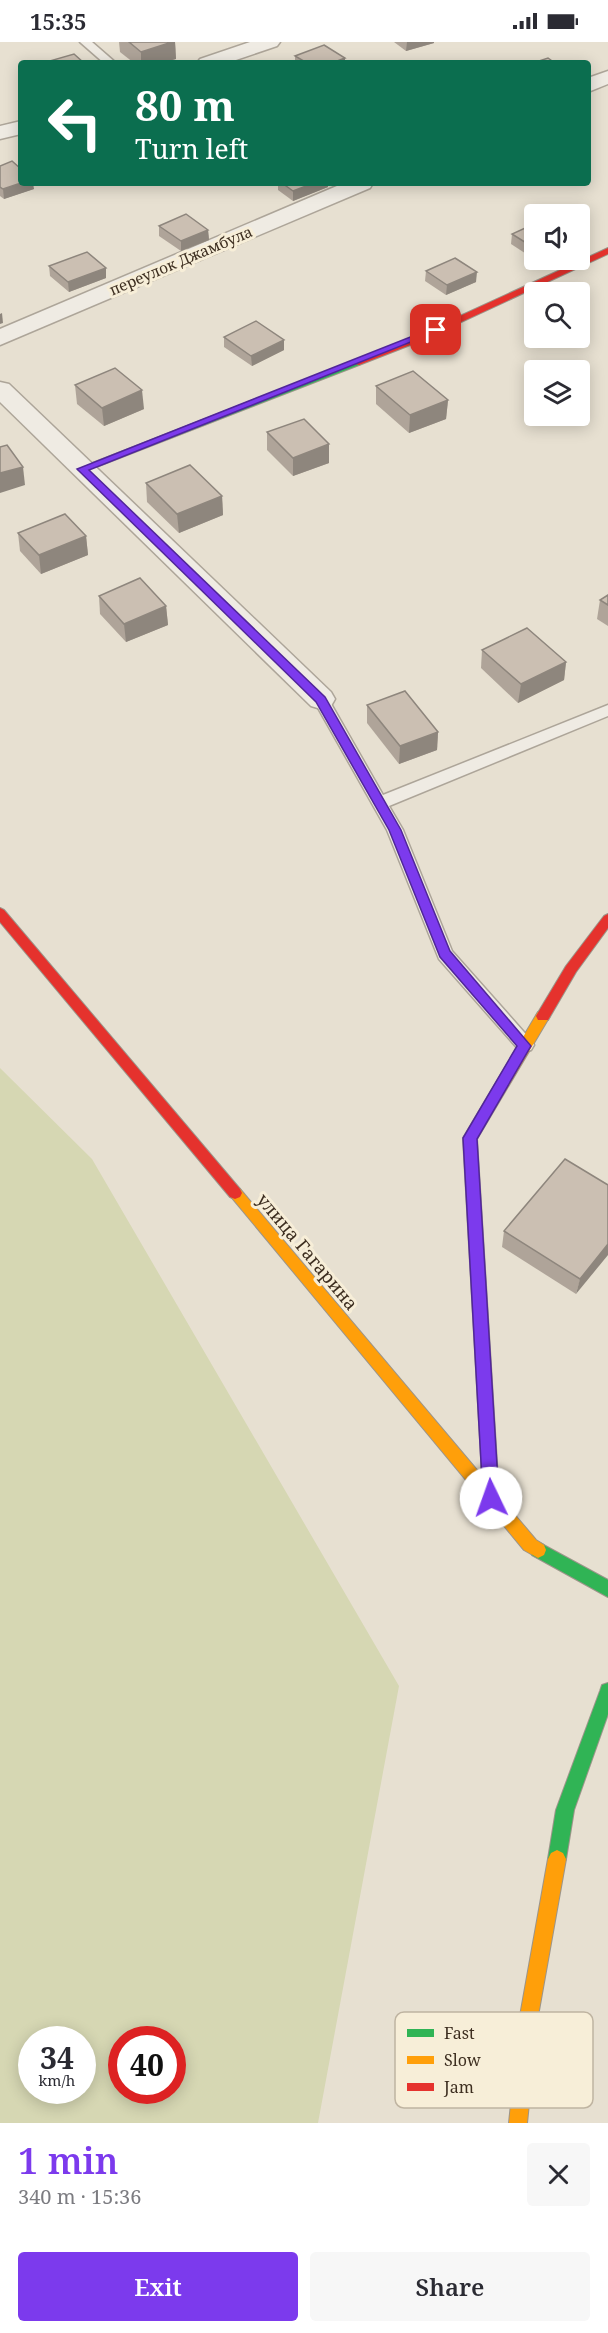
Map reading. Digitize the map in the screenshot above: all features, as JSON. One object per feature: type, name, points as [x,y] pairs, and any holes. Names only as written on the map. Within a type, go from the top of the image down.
[{"type":"street","points":[[216,60],[270,42]]},
{"type":"street","points":[[591,85],[608,77]]},
{"type":"street","points":[[0,133],[18,128]]},
{"type":"street","name":"переулок Джамбула","points":[[0,338],[355,186]]},
{"type":"street","points":[[82,469],[415,340],[608,251]]},
{"type":"street","points":[[0,389],[321,699]]},
{"type":"street","name":"улица Гагарина","points":[[0,914],[530,1545],[608,1589]]},
{"type":"street","points":[[491,1498],[470,1138],[571,969],[608,919]]},
{"type":"street","points":[[531,2012],[565,1810],[608,1692]]},
{"type":"street","points":[[518,2123],[520,2108]]},
{"type":"lane","points":[[85,42],[107,60]]},
{"type":"lane","points":[[321,699],[395,830],[445,954],[525,1046]]},
{"type":"lane","points":[[380,803],[608,710]]},
{"type":"green space","points":[[0,1068],[92,1159],[399,1686],[318,2123],[0,2123]]},
{"type":"building","points":[[129,42],[172,42],[141,52]]},
{"type":"building","points":[[324,45],[345,58],[302,60],[295,56]]},
{"type":"building","points":[[74,54],[81,60],[53,60]]},
{"type":"building","points":[[12,161],[18,166],[18,184],[3,189],[0,187],[0,166]]},
{"type":"building","points":[[286,186],[306,186],[293,191]]},
{"type":"building","points":[[186,214],[208,230],[181,241],[159,226]]},
{"type":"building","points":[[524,229],[524,242],[512,234]]},
{"type":"building","points":[[87,252],[106,268],[68,282],[49,266]]},
{"type":"building","points":[[455,258],[477,272],[447,285],[426,271]]},
{"type":"building","points":[[256,321],[284,340],[251,356],[224,337]]},
{"type":"building","points":[[115,368],[142,390],[102,408],[75,385]]},
{"type":"building","points":[[413,371],[448,400],[410,415],[376,386]]},
{"type":"building","points":[[304,419],[329,444],[293,458],[267,432]]},
{"type":"building","points":[[7,445],[23,467],[0,473],[0,447]]},
{"type":"building","points":[[190,465],[222,496],[177,514],[146,483]]},
{"type":"building","points":[[65,514],[86,536],[39,555],[18,533]]},
{"type":"building","points":[[140,578],[166,606],[124,624],[99,596]]},
{"type":"building","points":[[608,595],[608,605],[600,600]]},
{"type":"building","points":[[527,628],[566,662],[521,684],[482,650]]},
{"type":"building","points":[[405,691],[438,732],[400,746],[367,705]]},
{"type":"building","points":[[565,1159],[608,1185],[608,1244],[580,1279],[504,1231]]},
{"type":"traffic: fast","points":[[82,469],[356,363]]},
{"type":"traffic: fast","points":[[538,1550],[608,1589]]},
{"type":"traffic: fast","points":[[557,1859],[565,1810],[608,1691]]},
{"type":"traffic: slow","points":[[491,1498],[470,1138],[543,1016]]},
{"type":"traffic: slow","points":[[235,1193],[530,1545],[538,1550]]},
{"type":"traffic: slow","points":[[530,2012],[557,1859]]},
{"type":"traffic: slow","points":[[518,2123],[520,2108]]},
{"type":"traffic: jam","points":[[356,363],[415,340],[608,251]]},
{"type":"traffic: jam","points":[[0,913],[235,1193]]},
{"type":"traffic: jam","points":[[543,1016],[571,969],[608,919]]},
{"type":"route","points":[[436,330],[82,469],[321,699],[395,830],[445,954],[525,1046],[470,1138],[491,1498]]}]
